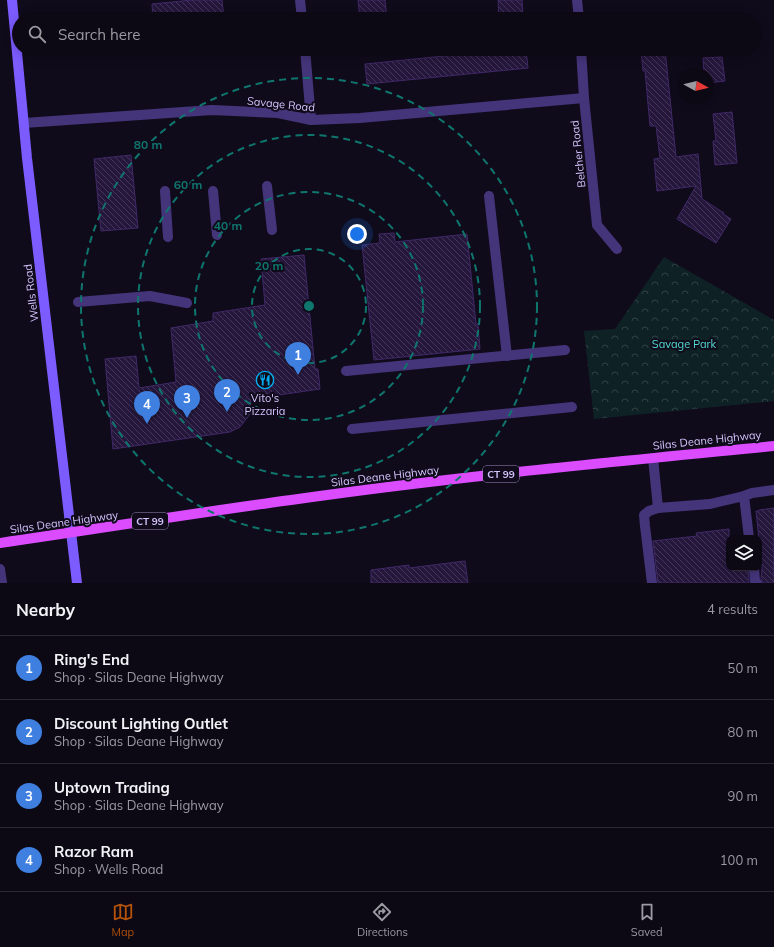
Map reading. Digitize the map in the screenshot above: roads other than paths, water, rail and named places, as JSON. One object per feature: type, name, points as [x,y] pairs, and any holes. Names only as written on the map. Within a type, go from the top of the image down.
[{"type":"main road","name":"Wells Road","points":[[12,0],[13,12]]},
{"type":"main road","name":"Wells Road","points":[[17,56],[77,583]]},
{"type":"main road","name":"Silas Deane Highway","points":[[0,543],[343,493],[539,469],[774,446]]},
{"type":"street","points":[[300,0],[301,12]]},
{"type":"street","points":[[577,0],[578,12]]},
{"type":"street","points":[[306,56],[311,120]]},
{"type":"street","name":"Belcher Road","points":[[581,56],[584,98],[597,225],[617,250]]},
{"type":"street","name":"Savage Road","points":[[24,123],[212,110],[278,113],[311,120],[360,118],[584,98]]},
{"type":"street","points":[[266,186],[272,230]]},
{"type":"street","points":[[165,191],[168,237]]},
{"type":"street","points":[[213,191],[218,235]]},
{"type":"street","points":[[489,196],[507,356]]},
{"type":"street","points":[[78,302],[150,296],[187,303]]},
{"type":"street","points":[[346,371],[565,350]]},
{"type":"street","points":[[352,429],[572,407]]},
{"type":"street","points":[[653,458],[658,508]]},
{"type":"street","points":[[652,583],[644,515],[658,508],[710,504],[752,493],[774,490]]},
{"type":"street","points":[[744,496],[750,535]]},
{"type":"street","points":[[0,569],[2,583]]},
{"type":"street","points":[[754,571],[755,582]]},
{"type":"place","name":"Ring's End","points":[[298,375]]},
{"type":"place","name":"Vito's Pizzaria","points":[[265,380]]},
{"type":"place","name":"Discount Lighting Outlet","points":[[227,412]]},
{"type":"place","name":"Uptown Trading","points":[[187,418]]},
{"type":"place","name":"Razor Ram","points":[[147,424]]},
{"type":"park label","name":"Savage Park","points":[[684,344]]}]
